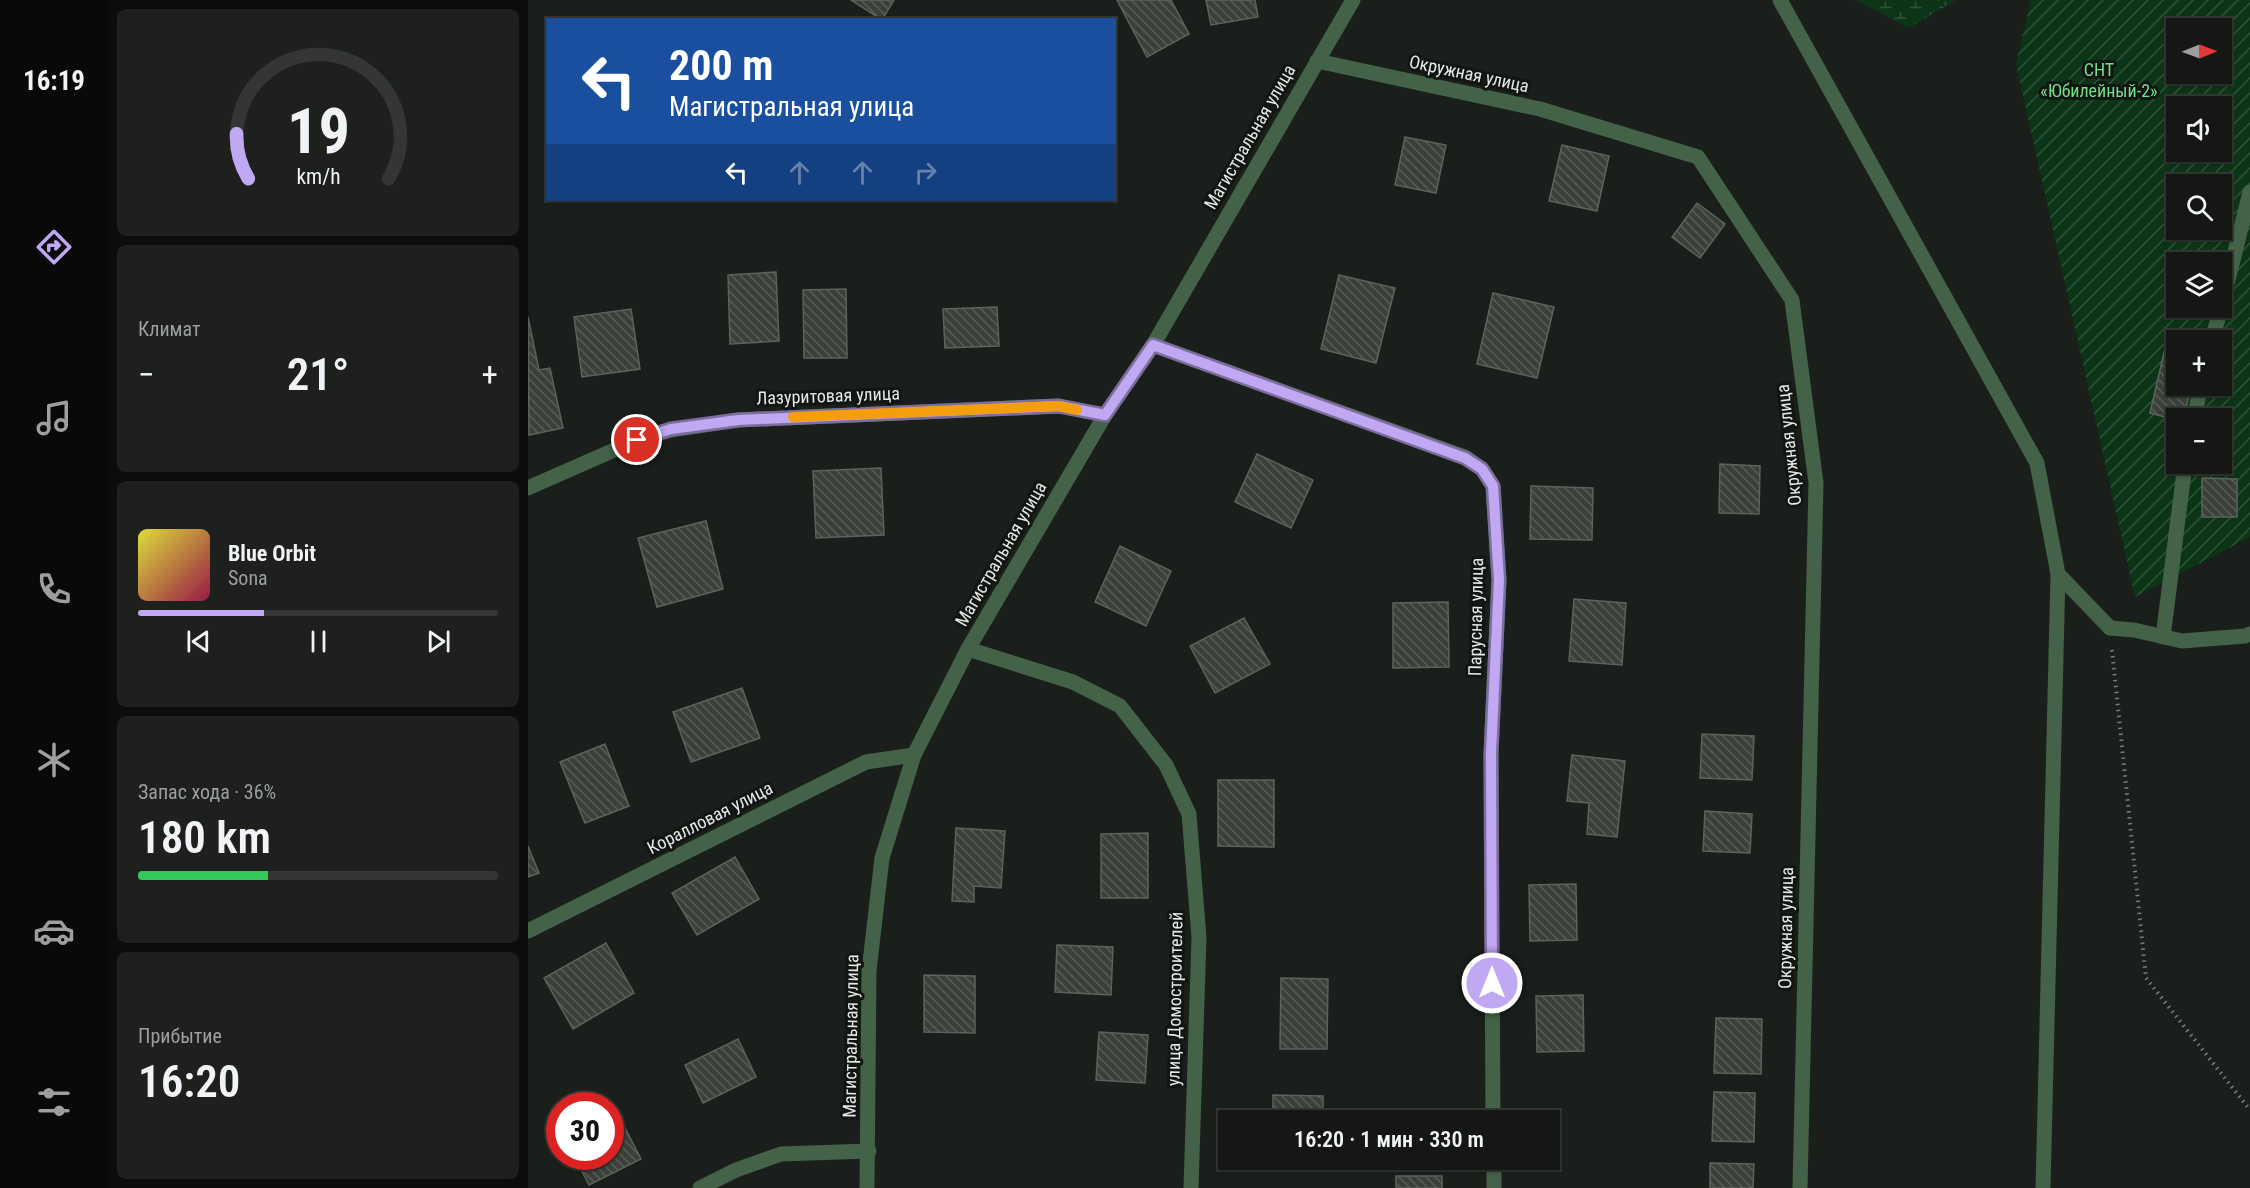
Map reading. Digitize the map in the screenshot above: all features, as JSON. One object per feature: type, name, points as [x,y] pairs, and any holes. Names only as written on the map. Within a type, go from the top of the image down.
[{"type":"street","name":"Магистральная улица","points":[[867,1188],[869,971],[882,858],[914,755],[968,648],[1105,415],[1153,345],[1353,0]]},
{"type":"street","points":[[1780,0],[2037,463],[2058,573],[2043,1188]]},
{"type":"street","name":"Окружная улица","points":[[1317,61],[1540,109],[1698,157],[1792,300],[1816,483],[1800,1188]]},
{"type":"street","points":[[2232,263],[2250,192]]},
{"type":"street","name":"Парусная улица","points":[[1153,345],[1465,458],[1482,469],[1493,486],[1499,580],[1491,753],[1493,1110]]},
{"type":"street","name":"Лазуритовая улица","points":[[528,488],[637,440],[671,429],[738,420],[1059,406],[1105,415]]},
{"type":"street","points":[[2163,637],[2184,474]]},
{"type":"street","points":[[2058,573],[2110,628],[2134,630],[2182,641],[2250,634]]},
{"type":"street","name":"улица Домостроителей","points":[[968,648],[1073,682],[1120,706],[1166,765],[1189,814],[1199,937],[1191,1188]]},
{"type":"street","name":"Коралловая улица","points":[[528,931],[866,762],[914,755]]},
{"type":"street","points":[[700,1188],[736,1170],[781,1154],[868,1151]]},
{"type":"street","points":[[1494,1170],[1494,1188]]},
{"type":"path","points":[[2110,628],[2146,978],[2250,1110]]},
{"type":"green space","points":[[1855,0],[1956,0],[1909,28]]},
{"type":"green space","name":"СНТ «Юбилейный-2»","points":[[2031,0],[2250,0],[2250,537],[2135,597],[2016,64]]},
{"type":"building","points":[[851,0],[894,0],[883,18],[879,18]]},
{"type":"building","points":[[1117,0],[1171,0],[1189,34],[1147,57]]},
{"type":"building","points":[[1206,0],[1255,0],[1258,17],[1211,25]]},
{"type":"building","points":[[1405,137],[1446,145],[1436,193],[1395,185]]},
{"type":"building","points":[[1562,145],[1609,156],[1597,211],[1549,201]]},
{"type":"building","points":[[1697,203],[1725,224],[1700,258],[1672,237]]},
{"type":"building","points":[[776,272],[779,341],[730,344],[728,275]]},
{"type":"building","points":[[1339,275],[1395,288],[1376,363],[1321,349]]},
{"type":"building","points":[[846,289],[847,358],[804,358],[803,290]]},
{"type":"building","points":[[1493,293],[1554,307],[1537,378],[1477,364]]},
{"type":"building","points":[[997,307],[999,346],[945,348],[943,309]]},
{"type":"building","points":[[631,309],[640,369],[582,377],[574,317]]},
{"type":"building","points":[[528,317],[539,370],[550,368],[563,428],[529,435]]},
{"type":"building","points":[[2166,344],[2166,396],[2189,396],[2186,408],[2166,408],[2166,417],[2150,413]]},
{"type":"building","points":[[1257,454],[1313,480],[1291,528],[1235,502]]},
{"type":"building","points":[[1720,464],[1760,466],[1759,514],[1719,513]]},
{"type":"building","points":[[881,468],[884,535],[816,538],[813,471]]},
{"type":"building","points":[[2202,478],[2237,479],[2237,517],[2202,517]]},
{"type":"building","points":[[1531,486],[1593,488],[1592,540],[1530,539]]},
{"type":"building","points":[[706,521],[723,589],[657,607],[638,538]]},
{"type":"building","points":[[1120,546],[1171,571],[1146,626],[1095,602]]},
{"type":"building","points":[[1574,599],[1626,603],[1622,665],[1569,661]]},
{"type":"building","points":[[1448,602],[1449,667],[1393,668],[1393,603]]},
{"type":"building","points":[[1244,618],[1270,664],[1215,693],[1190,646]]},
{"type":"building","points":[[742,688],[760,738],[691,762],[673,712]]},
{"type":"building","points":[[1702,734],[1754,736],[1752,780],[1700,778]]},
{"type":"building","points":[[605,744],[629,806],[585,823],[560,762]]},
{"type":"building","points":[[1572,755],[1625,761],[1617,837],[1587,834],[1589,803],[1567,801]]},
{"type":"building","points":[[1218,780],[1274,780],[1274,847],[1218,846]]},
{"type":"building","points":[[1705,811],[1752,814],[1750,853],[1703,851]]},
{"type":"building","points":[[956,828],[1005,831],[1001,888],[974,886],[974,902],[952,901]]},
{"type":"building","points":[[1148,833],[1148,898],[1101,898],[1101,834]]},
{"type":"building","points":[[528,846],[539,873],[528,877]]},
{"type":"building","points":[[735,857],[759,899],[697,935],[672,893]]},
{"type":"building","points":[[1576,884],[1577,940],[1530,941],[1529,885]]},
{"type":"building","points":[[606,943],[634,993],[573,1029],[544,978]]},
{"type":"building","points":[[1057,945],[1113,947],[1111,995],[1055,992]]},
{"type":"building","points":[[924,975],[975,976],[975,1033],[924,1032]]},
{"type":"building","points":[[1281,978],[1328,979],[1327,1049],[1280,1049]]},
{"type":"building","points":[[1583,995],[1584,1051],[1537,1052],[1536,996]]},
{"type":"building","points":[[1716,1018],[1762,1019],[1761,1074],[1714,1073]]},
{"type":"building","points":[[1099,1032],[1148,1035],[1145,1083],[1096,1080]]},
{"type":"building","points":[[738,1039],[756,1077],[703,1103],[685,1065]]},
{"type":"building","points":[[1714,1092],[1755,1093],[1754,1142],[1712,1141]]},
{"type":"building","points":[[1273,1095],[1323,1096],[1323,1110],[1273,1110]]},
{"type":"building","points":[[624,1126],[641,1159],[624,1168]]},
{"type":"building","points":[[1710,1163],[1754,1164],[1753,1188],[1710,1188]]},
{"type":"building","points":[[581,1170],[619,1170],[589,1185]]},
{"type":"building","points":[[1396,1176],[1442,1176],[1442,1188],[1396,1188]]},
{"type":"slow traffic","points":[[793,417],[1059,406],[1077,410]]},
{"type":"route","points":[[637,440],[671,429],[738,420],[1059,406],[1105,415],[1153,345],[1465,458],[1482,469],[1493,486],[1499,580],[1491,753],[1492,983]]}]
